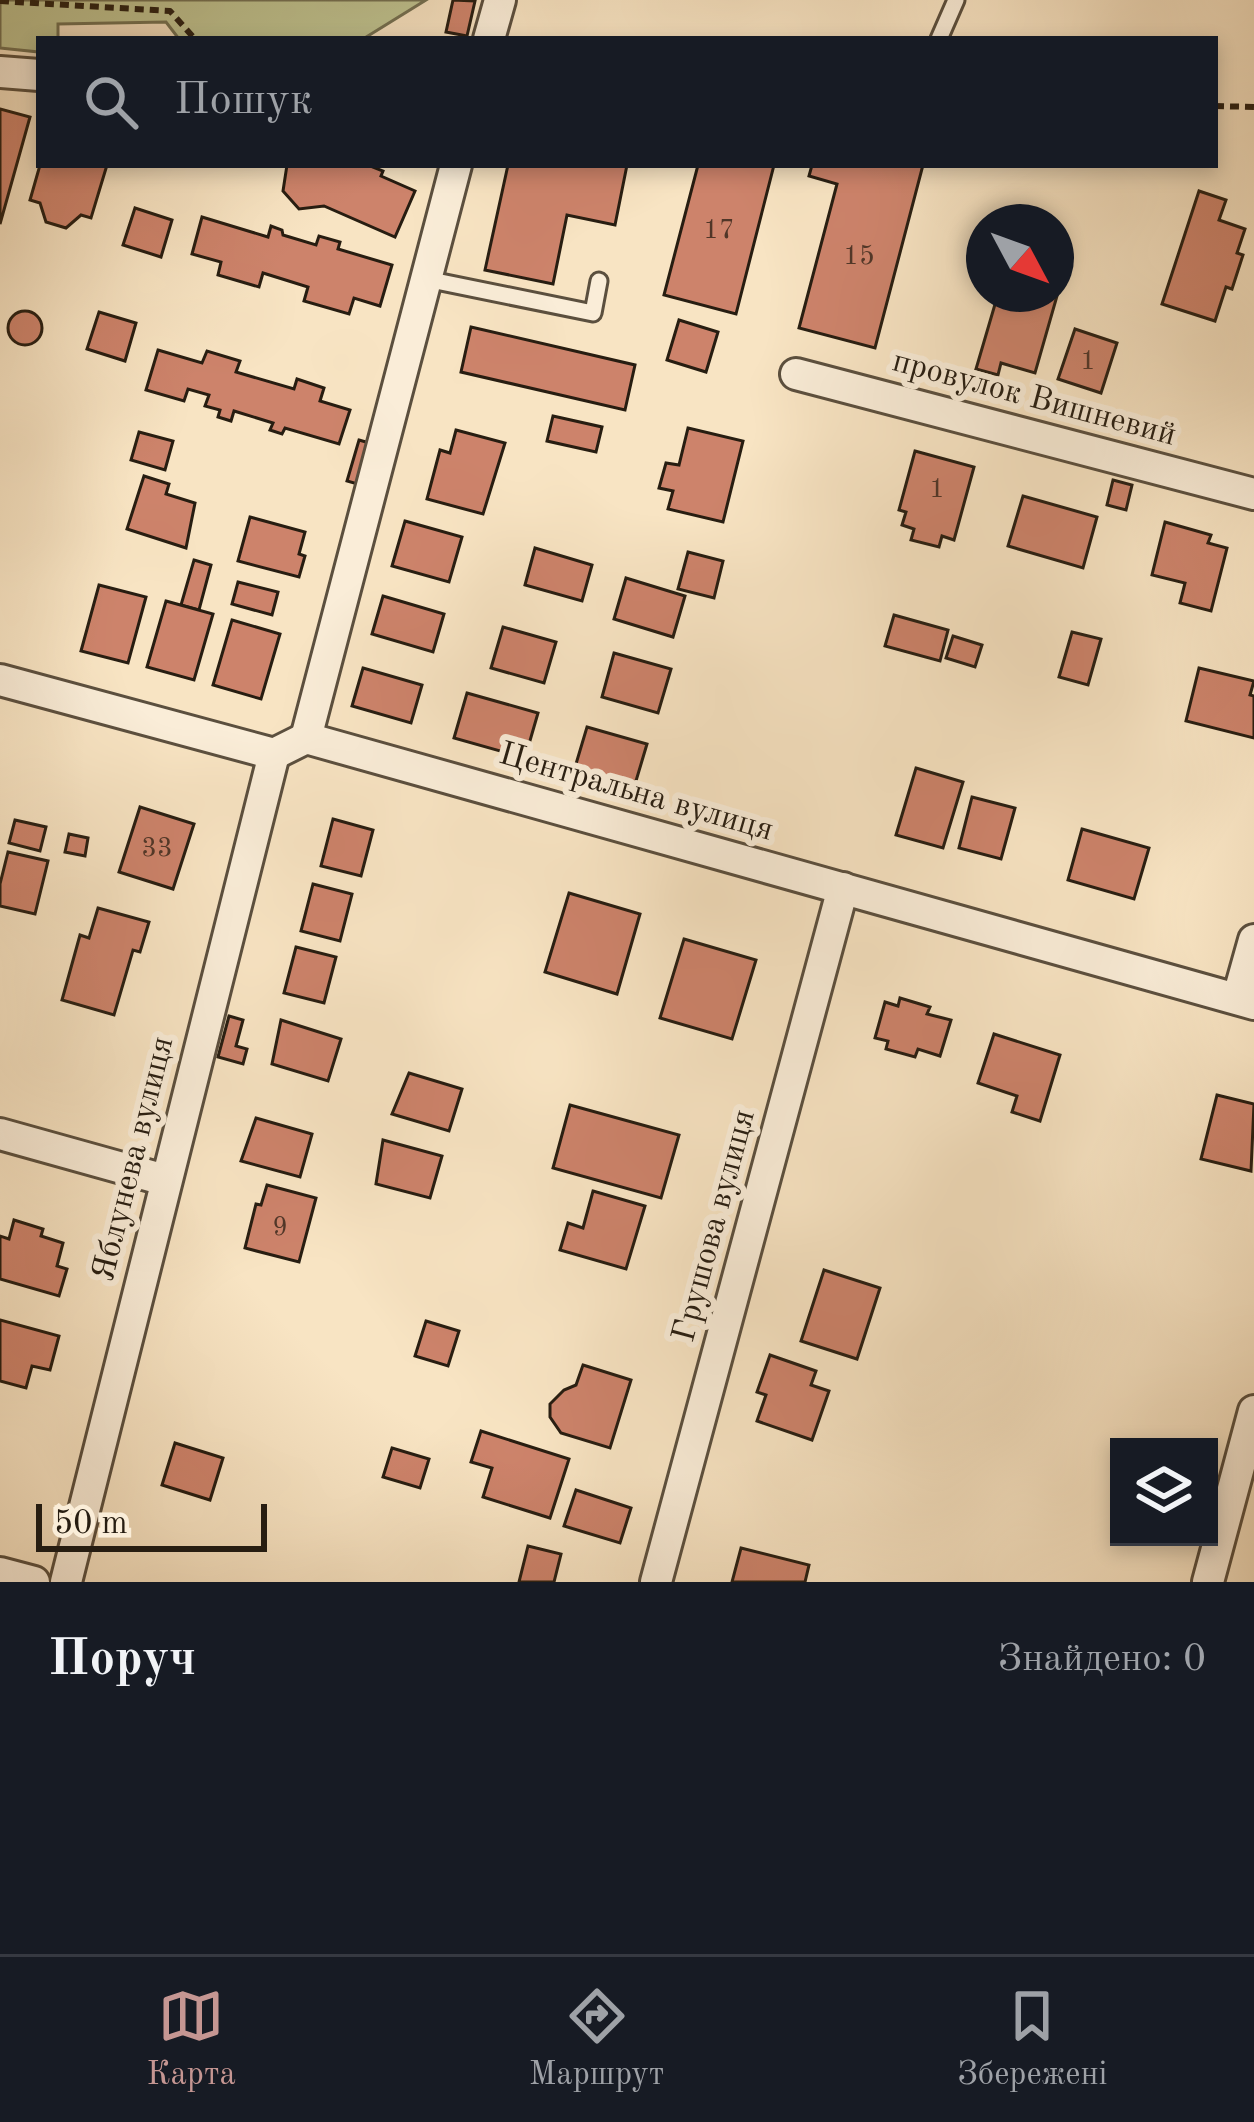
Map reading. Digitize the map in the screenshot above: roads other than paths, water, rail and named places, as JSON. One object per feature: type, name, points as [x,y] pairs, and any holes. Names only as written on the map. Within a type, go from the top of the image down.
[{"type":"street","points":[[490,36],[500,0]]},
{"type":"street","points":[[0,72],[36,75]]},
{"type":"street","points":[[0,680],[274,754],[307,738],[455,168]]},
{"type":"street","name":"провулок Вишневий","points":[[796,374],[1254,494]]},
{"type":"street","name":"Центральна вулиця","points":[[307,738],[1246,1000]]},
{"type":"street","name":"Яблунева вулиця","points":[[66,1582],[274,754]]},
{"type":"street","name":"Грушова вулиця","points":[[656,1582],[843,888]]},
{"type":"street","points":[[1246,1000],[1254,940]]},
{"type":"street","points":[[0,1134],[165,1180]]},
{"type":"street","points":[[1208,1582],[1254,1411]]},
{"type":"street","points":[[0,1573],[34,1582]]},
{"type":"lane","points":[[940,36],[956,0]]},
{"type":"lane","points":[[426,279],[593,313],[599,281]]}]
